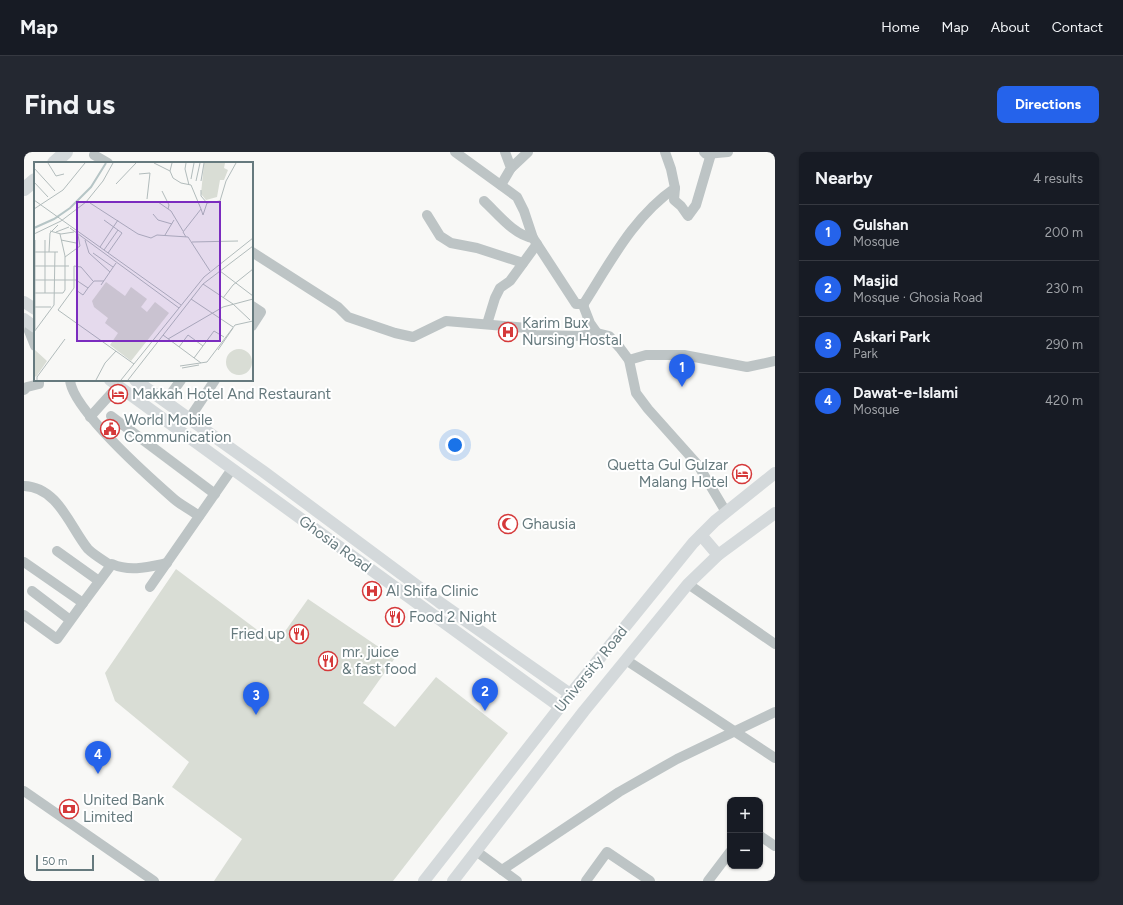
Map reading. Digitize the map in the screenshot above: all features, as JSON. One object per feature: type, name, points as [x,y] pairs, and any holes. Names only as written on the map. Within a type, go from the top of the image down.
[{"type":"highway","points":[[55,162],[66,152]]},
{"type":"highway","points":[[24,189],[34,181]]},
{"type":"main road","points":[[24,302],[34,308]]},
{"type":"main road","points":[[142,382],[165,402],[233,450],[445,607],[570,694]]},
{"type":"main road","name":"Ghosia Road","points":[[114,383],[560,707]]},
{"type":"main road","points":[[228,466],[233,450]]},
{"type":"main road","name":"University Road","points":[[424,881],[570,694],[662,580],[701,535],[726,512],[775,473]]},
{"type":"main road","name":"University Road","points":[[453,881],[584,711],[688,584],[718,555],[775,513]]},
{"type":"main road","points":[[701,535],[718,555]]},
{"type":"street","points":[[455,152],[517,197],[535,241],[576,304],[584,304]]},
{"type":"street","points":[[505,152],[512,168]]},
{"type":"street","points":[[501,185],[512,168],[528,152]]},
{"type":"street","points":[[665,152],[671,169],[675,188],[674,200],[682,206],[688,216],[696,205],[707,153],[728,152]]},
{"type":"street","points":[[94,155],[106,162]]},
{"type":"street","points":[[584,304],[637,222],[666,194],[675,188]]},
{"type":"street","points":[[484,201],[511,226],[535,241]]},
{"type":"street","points":[[427,215],[440,236],[451,243],[476,248],[523,263]]},
{"type":"street","points":[[488,324],[495,298],[500,288],[510,281],[523,263],[535,241]]},
{"type":"street","points":[[253,253],[338,307],[348,317],[395,333],[413,337],[446,321],[527,328],[534,335],[580,336],[597,333],[609,336],[629,360],[636,392],[648,409],[698,465],[726,512]]},
{"type":"street","points":[[584,304],[590,323],[597,333]]},
{"type":"street","points":[[253,307],[261,312],[253,324]]},
{"type":"street","points":[[30,323],[29,332],[34,344]]},
{"type":"street","points":[[629,360],[646,355],[684,356],[747,367],[775,361]]},
{"type":"street","points":[[24,390],[27,387],[39,384],[39,381]]},
{"type":"street","points":[[70,381],[71,387],[90,417],[175,500],[199,516]]},
{"type":"street","points":[[165,402],[180,381]]},
{"type":"street","points":[[189,419],[215,381]]},
{"type":"street","points":[[90,417],[114,383]]},
{"type":"street","points":[[111,416],[215,494]]},
{"type":"street","points":[[150,587],[215,494],[228,466]]},
{"type":"street","points":[[24,486],[47,494],[63,510],[88,549],[110,565],[112,564],[120,567],[138,569],[167,563]]},
{"type":"street","points":[[57,551],[99,581]]},
{"type":"street","points":[[24,562],[83,603]]},
{"type":"street","points":[[24,615],[57,640],[110,565]]},
{"type":"street","points":[[688,584],[775,644]]},
{"type":"street","points":[[32,591],[70,620]]},
{"type":"street","points":[[626,660],[736,730],[775,758]]},
{"type":"street","points":[[502,870],[619,792],[677,759],[775,712]]},
{"type":"street","points":[[24,791],[154,881]]},
{"type":"street","points":[[763,838],[775,846]]},
{"type":"street","points":[[476,851],[517,881]]},
{"type":"street","points":[[586,881],[607,852],[650,881]]},
{"type":"street","points":[[708,881],[727,856]]},
{"type":"shaded area","points":[[176,569],[276,644],[308,599],[395,658],[363,703],[395,727],[436,677],[508,733],[393,881],[214,881],[242,839],[172,787],[189,762],[115,701],[105,673]]},
{"type":"place","name":"Karim Bux Nursing Hostal","points":[[508,332]]},
{"type":"place","name":"Gulshan","points":[[682,387]]},
{"type":"place","name":"Makkah Hotel And Restaurant","points":[[118,394]]},
{"type":"place","name":"World Mobile Communication","points":[[110,429]]},
{"type":"place","name":"Quetta Gul Gulzar Malang Hotel","points":[[742,474]]},
{"type":"place","name":"Ghausia","points":[[508,524]]},
{"type":"place","name":"Al Shifa Clinic","points":[[372,591]]},
{"type":"place","name":"Food 2 Night","points":[[395,617]]},
{"type":"place","name":"Fried up","points":[[299,634]]},
{"type":"place","name":"mr. juice & fast food","points":[[328,661]]},
{"type":"place","name":"Masjid","points":[[485,711]]},
{"type":"place","name":"Askari Park","points":[[256,715]]},
{"type":"place","name":"Dawat-e-Islami","points":[[98,774]]},
{"type":"place","name":"United Bank Limited","points":[[69,809]]}]
